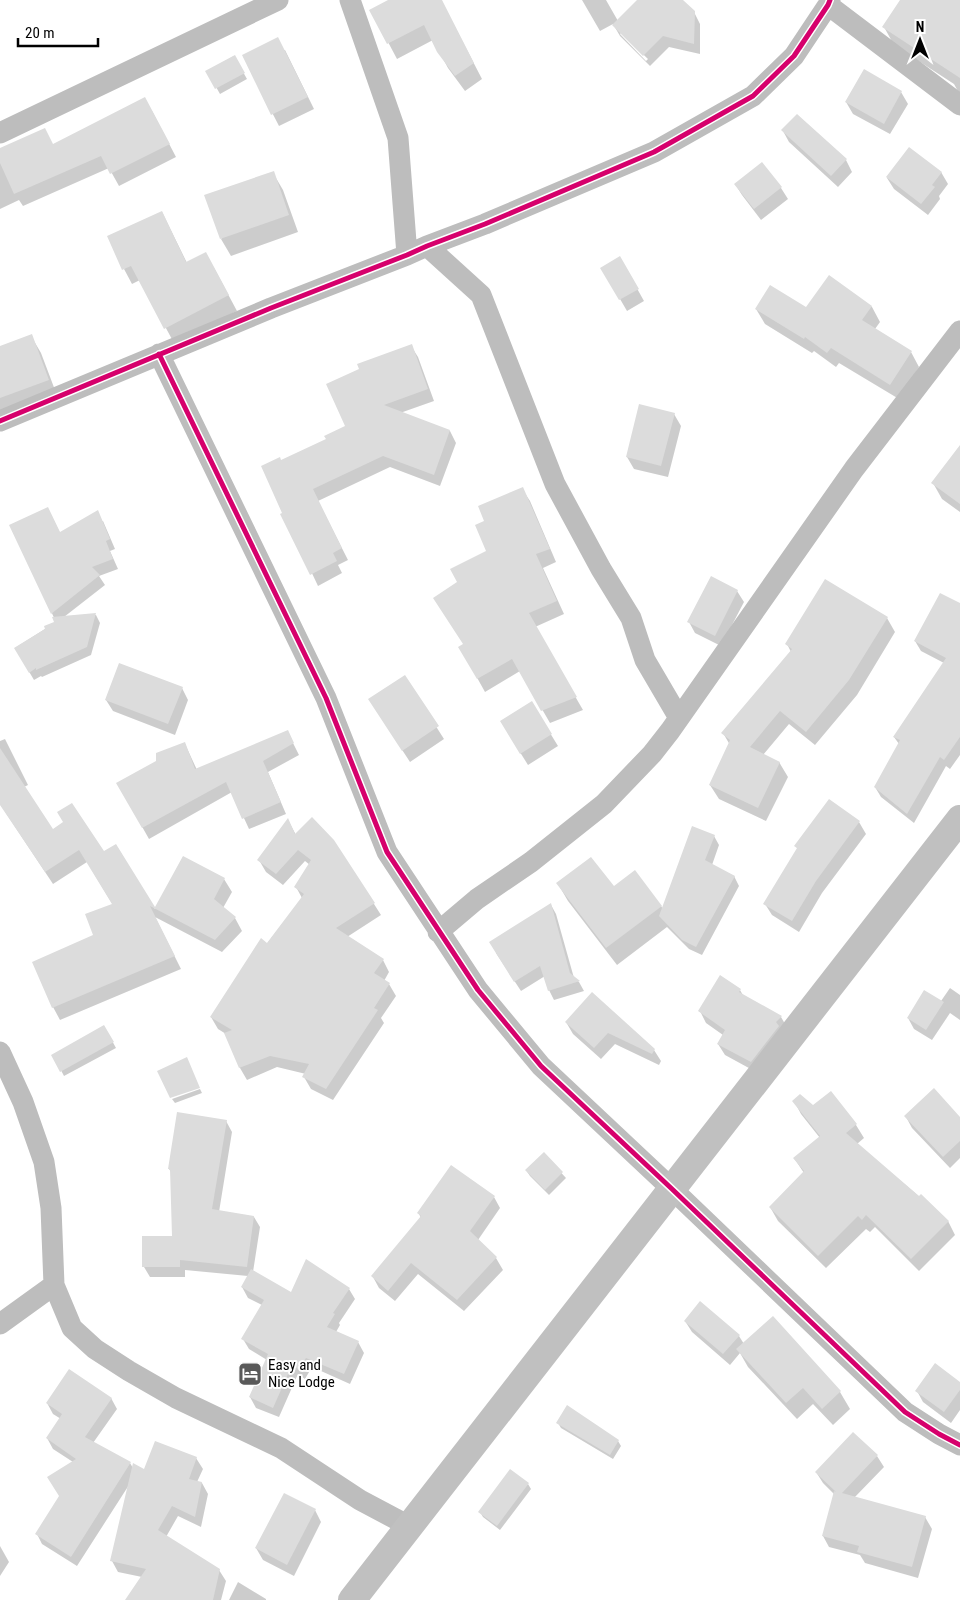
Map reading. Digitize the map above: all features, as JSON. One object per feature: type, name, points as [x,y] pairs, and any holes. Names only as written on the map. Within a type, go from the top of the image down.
[{"type":"main road","points":[[352,1600],[960,819]]},
{"type":"street","points":[[0,133],[278,0]]},
{"type":"street","points":[[350,0],[398,138],[407,256]]},
{"type":"street","points":[[0,421],[271,308],[485,224],[654,152],[753,96],[794,56],[829,2],[960,105]]},
{"type":"street","points":[[427,246],[482,295],[555,484],[601,569],[631,618],[645,660],[679,718]]},
{"type":"street","points":[[438,932],[478,899],[531,862],[604,804],[652,754],[854,469],[960,330]]},
{"type":"street","points":[[159,354],[326,698],[387,852],[478,990],[541,1066],[905,1412],[938,1434],[960,1445]]},
{"type":"street","points":[[0,1052],[23,1102],[44,1162],[51,1208],[54,1285],[72,1328],[95,1349],[129,1371],[176,1398],[281,1448],[360,1500],[409,1526]]},
{"type":"street","points":[[0,1324],[54,1285]]},
{"type":"building","points":[[388,0],[442,0],[474,63],[455,76],[437,52],[424,25],[387,44],[369,10]]},
{"type":"building","points":[[637,0],[683,0],[695,11],[694,44],[663,36],[643,56],[612,25]]},
{"type":"building","points":[[900,0],[960,0],[960,78],[882,27]]},
{"type":"building","points":[[278,37],[308,97],[271,115],[242,55]]},
{"type":"building","points":[[235,55],[245,73],[215,89],[205,71]]},
{"type":"building","points":[[864,69],[902,91],[884,124],[845,102]]},
{"type":"building","points":[[145,97],[170,144],[110,174],[101,156],[14,194],[0,163],[0,148],[45,128],[53,144]]},
{"type":"building","points":[[797,114],[847,159],[831,176],[781,130]]},
{"type":"building","points":[[909,147],[942,172],[932,185],[935,187],[921,204],[886,177]]},
{"type":"building","points":[[762,162],[782,187],[754,209],[734,184]]},
{"type":"building","points":[[274,171],[289,215],[220,239],[204,195]]},
{"type":"building","points":[[162,211],[186,262],[206,252],[229,295],[164,329],[131,266],[122,270],[107,236]]},
{"type":"building","points":[[620,256],[639,289],[619,300],[600,268]]},
{"type":"building","points":[[829,275],[872,306],[862,320],[912,351],[890,385],[831,348],[827,353],[805,337],[804,339],[755,309],[770,285],[806,307]]},
{"type":"building","points":[[32,334],[49,380],[0,398],[0,346]]},
{"type":"building","points":[[412,344],[428,389],[384,405],[450,430],[434,475],[383,456],[313,489],[342,548],[333,553],[337,561],[310,575],[280,514],[282,513],[261,466],[280,457],[281,460],[326,439],[324,436],[345,426],[326,384],[359,369],[357,364]]},
{"type":"building","points":[[639,404],[675,413],[661,466],[626,457]]},
{"type":"building","points":[[960,445],[960,504],[931,483]]},
{"type":"building","points":[[523,487],[550,549],[536,554],[557,601],[529,613],[577,697],[541,711],[512,659],[477,679],[458,647],[463,644],[433,598],[457,582],[450,569],[486,551],[475,525],[484,521],[478,506]]},
{"type":"building","points":[[48,507],[60,532],[98,510],[110,539],[106,541],[113,559],[92,567],[100,575],[51,614],[9,525]]},
{"type":"building","points":[[711,576],[738,590],[715,636],[687,622]]},
{"type":"building","points":[[825,579],[888,617],[849,680],[806,732],[780,711],[750,747],[780,762],[758,808],[709,785],[730,740],[721,733],[792,649],[785,644]]},
{"type":"building","points":[[940,593],[960,603],[960,737],[944,760],[940,757],[907,814],[874,787],[900,740],[893,737],[946,658],[914,641]]},
{"type":"building","points":[[96,613],[87,647],[36,670],[36,668],[29,673],[14,648],[45,629],[44,626],[54,622],[52,617]]},
{"type":"building","points":[[119,663],[183,687],[168,724],[105,700]]},
{"type":"building","points":[[405,675],[439,726],[402,751],[368,699]]},
{"type":"building","points":[[532,701],[552,734],[520,754],[500,721]]},
{"type":"building","points":[[288,730],[294,743],[263,761],[281,802],[242,819],[226,782],[142,828],[116,783],[156,761],[156,753],[185,742],[195,769]]},
{"type":"building","points":[[0,748],[53,829],[63,822],[57,812],[72,803],[104,851],[116,844],[155,907],[183,856],[225,878],[214,899],[236,917],[215,940],[150,906],[175,956],[52,1008],[32,962],[93,935],[85,914],[112,904],[79,850],[45,872],[0,805]]},
{"type":"building","points":[[829,799],[860,821],[816,881],[792,921],[763,904],[797,848],[794,846]]},
{"type":"building","points":[[312,817],[334,840],[375,903],[336,928],[384,959],[374,973],[390,983],[374,1008],[378,1010],[326,1089],[302,1077],[309,1064],[270,1056],[239,1068],[224,1033],[232,1030],[210,1017],[261,938],[267,943],[304,894],[294,887],[311,860],[298,850],[276,874],[257,860],[288,818],[295,834]]},
{"type":"building","points":[[692,826],[715,835],[705,860],[735,876],[696,947],[682,940],[659,916]]},
{"type":"building","points":[[591,857],[614,886],[635,870],[662,906],[606,948],[556,883]]},
{"type":"building","points":[[551,903],[570,973],[580,981],[548,991],[540,966],[514,982],[489,942]]},
{"type":"building","points":[[720,975],[741,989],[739,992],[782,1016],[776,1022],[779,1026],[751,1062],[717,1044],[725,1030],[698,1011]]},
{"type":"building","points":[[924,990],[944,1002],[926,1030],[907,1018]]},
{"type":"building","points":[[592,992],[655,1049],[652,1054],[608,1033],[594,1048],[565,1022]]},
{"type":"building","points":[[104,1025],[114,1042],[60,1072],[51,1055]]},
{"type":"building","points":[[187,1057],[200,1088],[170,1098],[157,1071]]},
{"type":"building","points":[[934,1088],[960,1117],[960,1141],[943,1157],[904,1116]]},
{"type":"building","points":[[831,1091],[857,1124],[846,1133],[919,1196],[921,1194],[949,1221],[911,1259],[866,1215],[862,1220],[858,1216],[818,1256],[769,1207],[804,1171],[793,1158],[820,1136],[792,1101],[800,1094],[813,1105]]},
{"type":"building","points":[[177,1112],[227,1120],[212,1209],[254,1216],[247,1267],[180,1260],[180,1267],[142,1267],[142,1236],[172,1236],[170,1169],[168,1169]]},
{"type":"building","points":[[544,1152],[563,1172],[545,1190],[525,1170]]},
{"type":"building","points":[[451,1165],[495,1196],[470,1231],[497,1257],[457,1300],[411,1263],[388,1291],[371,1276],[421,1216],[417,1213]]},
{"type":"building","points":[[306,1259],[350,1288],[333,1313],[335,1314],[327,1327],[359,1341],[344,1374],[306,1358],[298,1369],[292,1365],[273,1408],[249,1397],[268,1354],[241,1339],[264,1300],[241,1287],[251,1269],[291,1292]]},
{"type":"building","points":[[700,1301],[740,1335],[723,1354],[684,1321]]},
{"type":"building","points":[[773,1316],[841,1391],[822,1409],[803,1388],[786,1403],[736,1349]]},
{"type":"building","points":[[935,1363],[960,1382],[960,1390],[944,1412],[915,1391]]},
{"type":"building","points":[[69,1369],[112,1398],[85,1437],[131,1462],[71,1557],[35,1534],[59,1496],[47,1477],[76,1459],[46,1438],[62,1414],[46,1403]]},
{"type":"building","points":[[567,1405],[619,1440],[610,1455],[556,1423]]},
{"type":"building","points":[[853,1432],[878,1455],[842,1493],[926,1516],[912,1567],[857,1552],[859,1546],[822,1536],[834,1491],[836,1492],[815,1472]]},
{"type":"building","points":[[155,1441],[197,1457],[189,1479],[202,1482],[195,1517],[172,1506],[158,1530],[220,1569],[213,1600],[125,1600],[146,1569],[110,1561],[133,1463],[144,1469]]},
{"type":"building","points":[[510,1469],[529,1483],[497,1526],[478,1512]]},
{"type":"building","points":[[284,1493],[316,1509],[287,1565],[255,1548]]},
{"type":"cycle path","points":[[0,421],[271,308],[485,224],[654,152],[753,96],[794,56],[830,0]]},
{"type":"cycle path","points":[[159,354],[326,698],[387,852],[478,990],[541,1066],[905,1412],[960,1445]]},
{"type":"place","name":"Easy and Nice Lodge","points":[[250,1374]]}]
